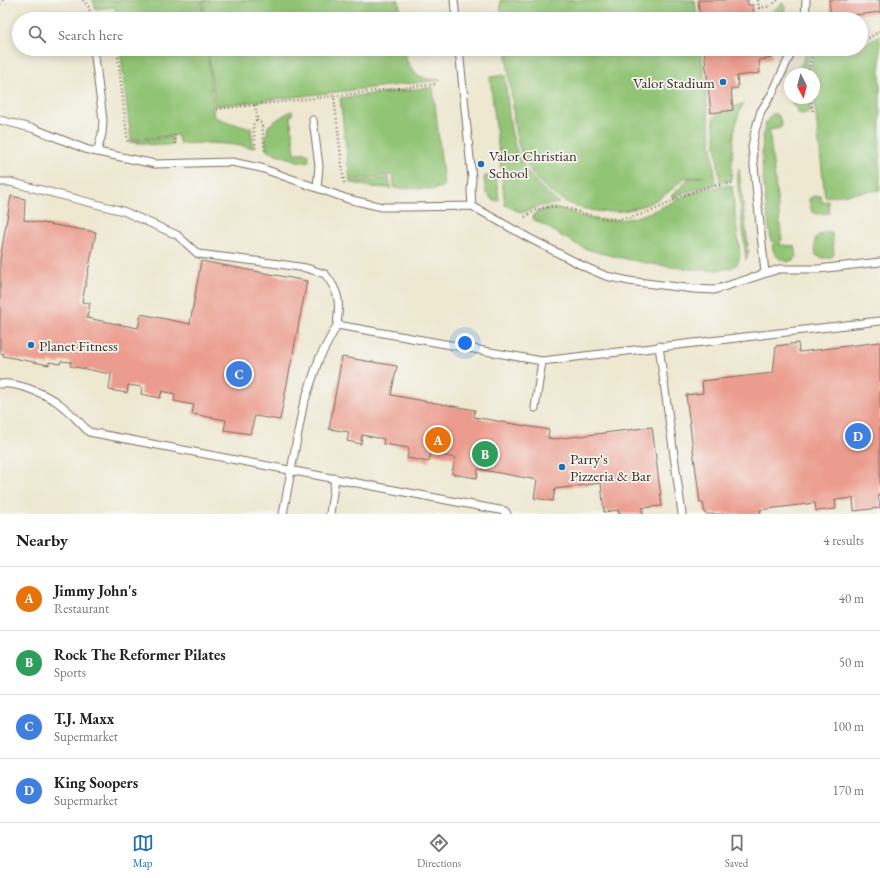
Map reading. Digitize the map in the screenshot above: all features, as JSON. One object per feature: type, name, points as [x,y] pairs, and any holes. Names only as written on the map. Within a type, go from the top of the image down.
[{"type":"lane","points":[[454,0],[455,12]]},
{"type":"lane","points":[[805,12],[806,0]]},
{"type":"lane","points":[[95,56],[103,120],[102,134],[97,152]]},
{"type":"lane","points":[[460,56],[472,178],[472,206]]},
{"type":"lane","points":[[765,273],[752,147],[761,111],[773,92],[790,56]]},
{"type":"lane","points":[[0,120],[35,129],[97,152],[155,164],[232,162],[261,168],[348,199],[382,207],[410,208],[472,206],[561,255],[606,276],[636,282],[714,290],[779,269],[818,269],[880,262]]},
{"type":"lane","points":[[313,120],[319,166],[317,188]]},
{"type":"lane","points":[[0,182],[10,182],[123,211],[177,235],[198,254],[299,267],[325,274],[337,292],[340,306],[337,325],[319,359],[303,406],[283,514]]},
{"type":"lane","points":[[337,325],[542,361],[880,320]]},
{"type":"lane","points":[[659,346],[682,514]]},
{"type":"lane","points":[[535,408],[542,361]]},
{"type":"lane","points":[[0,384],[22,386],[54,400],[69,412],[89,432],[505,511],[507,514]]},
{"type":"lane","points":[[330,514],[335,478]]},
{"type":"path","points":[[0,4],[3,0]]},
{"type":"path","points":[[82,0],[89,7],[89,12]]},
{"type":"path","points":[[758,0],[759,12]]},
{"type":"path","points":[[759,8],[771,6],[778,0]]},
{"type":"path","points":[[868,38],[880,31]]},
{"type":"path","points":[[119,56],[128,144]]},
{"type":"path","points":[[808,68],[811,56]]},
{"type":"path","points":[[217,109],[436,84]]},
{"type":"path","points":[[334,96],[344,183]]},
{"type":"path","points":[[812,104],[813,112]]},
{"type":"path","points":[[255,105],[257,120],[262,124],[265,152]]},
{"type":"path","points":[[256,150],[253,125],[257,120]]},
{"type":"path","points":[[175,135],[176,146]]},
{"type":"path","points":[[525,217],[544,207],[559,206],[601,218],[612,219],[634,216],[656,209],[687,193],[734,183]]},
{"type":"green space","points":[[92,0],[201,0],[203,12],[116,12],[115,7],[96,9]]},
{"type":"green space","points":[[203,0],[399,0],[400,12],[204,12]]},
{"type":"green space","points":[[500,0],[695,0],[696,12],[501,12]]},
{"type":"green space","points":[[782,3],[785,5],[784,12],[771,12]]},
{"type":"green space","points":[[880,35],[880,190],[825,197],[815,104],[820,104],[820,68],[811,68],[813,56],[868,56],[868,42]]},
{"type":"green space","points":[[121,56],[208,56],[214,117],[244,127],[251,127],[253,148],[217,143],[180,144],[177,135],[131,140]]},
{"type":"green space","points":[[209,56],[406,56],[408,63],[415,73],[433,80],[440,80],[215,106]]},
{"type":"green space","points":[[507,56],[702,56],[716,184],[685,192],[673,198],[671,196],[688,179],[705,176],[684,178],[664,195],[642,206],[618,211],[595,211],[572,205],[551,193],[534,175],[521,152],[515,130]]},
{"type":"green space","points":[[805,56],[809,56],[807,68],[800,68]]},
{"type":"green space","points":[[505,75],[513,140],[517,152],[533,179],[559,203],[541,206],[524,212],[520,212],[505,205],[490,77]]},
{"type":"green space","points":[[433,87],[444,184],[443,187],[434,189],[394,188],[393,175],[350,180],[340,98]]},
{"type":"green space","points":[[743,104],[734,131],[731,180],[720,183],[713,119],[719,113],[733,110],[733,107]]},
{"type":"green space","points":[[793,104],[810,104],[811,112],[801,114],[798,113]]},
{"type":"green space","points":[[292,111],[293,115],[290,115],[295,153],[308,154],[309,161],[301,162],[267,151],[265,135],[267,134],[268,126]]},
{"type":"green space","points":[[772,114],[779,116],[782,126],[780,128],[769,130],[782,240],[780,241],[780,245],[795,246],[797,256],[795,259],[788,262],[777,257],[773,249],[772,246],[774,245],[774,241],[771,241],[765,194],[762,155],[763,137],[766,123]]},
{"type":"green space","points":[[172,137],[173,145],[129,142]]},
{"type":"green space","points":[[739,168],[748,246],[746,246],[746,250],[749,250],[746,260],[737,176]]},
{"type":"green space","points":[[496,175],[499,200],[497,201],[491,199],[486,193],[484,178],[485,176]]},
{"type":"green space","points":[[389,178],[391,188],[370,187],[349,182]]},
{"type":"green space","points":[[729,185],[732,186],[740,255],[738,263],[735,266],[723,269],[706,270],[660,265],[596,252],[577,245],[533,219],[534,214],[541,210],[553,208],[600,220],[626,219],[652,212],[690,194]]},
{"type":"green space","points":[[815,196],[821,196],[822,202],[828,201],[829,213],[817,214],[812,212],[809,200]]},
{"type":"green space","points":[[830,232],[832,234],[834,255],[823,258],[816,255],[815,242],[817,236]]},
{"type":"building","points":[[698,0],[748,0],[748,5],[753,5],[754,12],[699,12]]},
{"type":"building","points":[[829,0],[880,0],[880,12],[868,13],[868,12],[830,12]]},
{"type":"building","name":"Valor Stadium","points":[[705,56],[772,56],[772,58],[759,60],[760,73],[737,76],[738,88],[731,89],[733,110],[711,113]]},
{"type":"building","points":[[11,196],[25,199],[24,220],[96,232],[82,302],[90,303],[87,318],[138,328],[141,314],[190,324],[201,261],[307,281],[280,420],[255,416],[250,434],[224,430],[226,420],[192,414],[194,405],[174,401],[175,394],[162,391],[160,398],[141,394],[142,387],[128,385],[127,393],[109,390],[111,374],[70,366],[71,362],[61,361],[60,364],[49,362],[49,365],[3,356],[4,354],[0,353],[0,259]]},
{"type":"building","points":[[880,342],[880,495],[878,495],[880,508],[854,511],[853,498],[835,500],[836,509],[816,511],[815,503],[760,510],[761,514],[705,514],[703,503],[700,503],[686,395],[703,393],[702,381],[773,373],[776,346],[798,343],[799,352]]},
{"type":"building","points":[[342,357],[397,366],[391,395],[475,410],[474,417],[549,430],[548,438],[555,439],[652,427],[662,506],[642,508],[643,514],[619,514],[618,510],[604,512],[601,483],[555,489],[553,501],[534,498],[537,480],[478,469],[477,478],[452,474],[455,458],[431,453],[429,462],[407,458],[409,448],[383,444],[384,439],[362,435],[361,444],[347,441],[349,432],[329,429]]},
{"type":"place","name":"Valor Stadium","points":[[723,82]]},
{"type":"place","name":"Valor Christian School","points":[[481,164]]},
{"type":"place","name":"Planet Fitness","points":[[31,345]]},
{"type":"place","name":"T.J. Maxx","points":[[239,374]]},
{"type":"place","name":"King Soopers","points":[[858,436]]},
{"type":"place","name":"Jimmy John's","points":[[438,440]]},
{"type":"place","name":"Rock The Reformer Pilates","points":[[485,454]]},
{"type":"place","name":"Parry's Pizzeria & Bar","points":[[562,467]]}]
